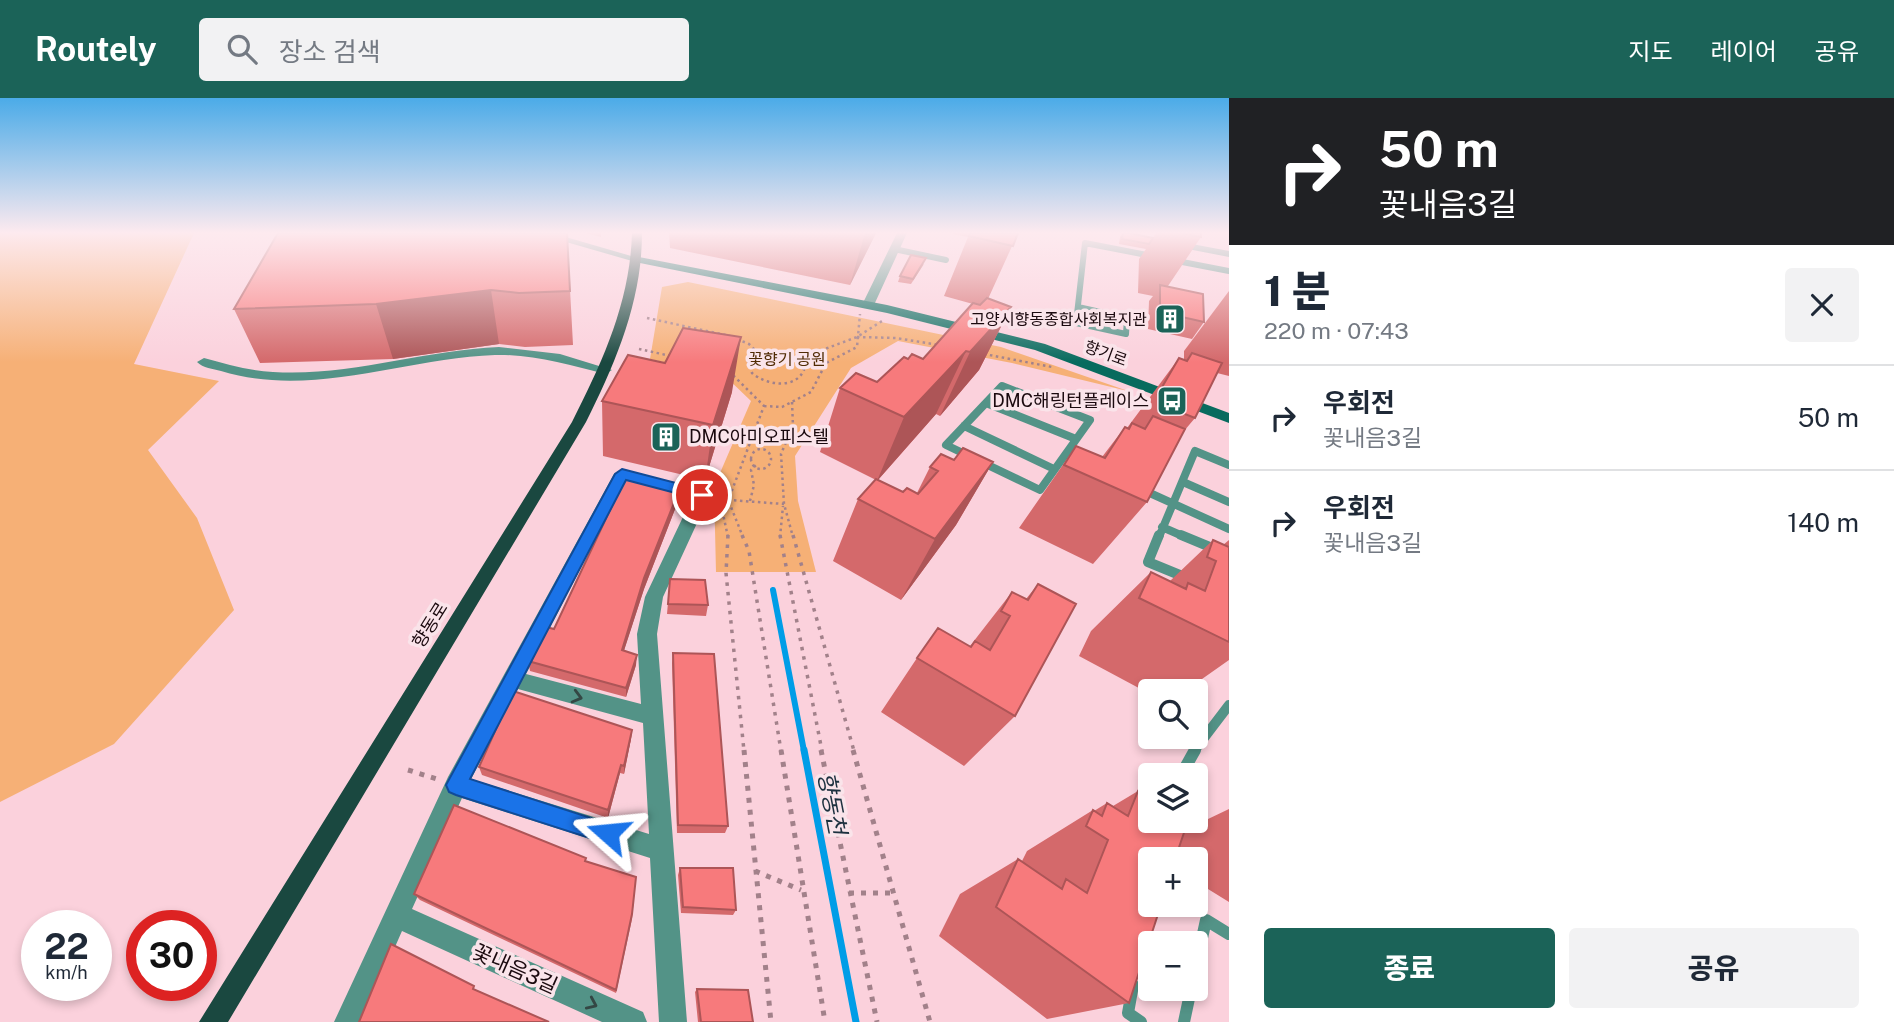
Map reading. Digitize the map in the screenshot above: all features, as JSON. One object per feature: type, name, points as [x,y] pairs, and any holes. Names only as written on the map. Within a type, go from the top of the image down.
[{"type":"main road","name":"향동로","points":[[213,1022],[579,422],[605,370],[634,276]]},
{"type":"main road","name":"향기로","points":[[713,276],[1040,347],[1229,418]]},
{"type":"street","points":[[864,309],[880,276]]},
{"type":"street","points":[[204,362],[232,373],[308,377],[486,352],[575,360],[605,370]]},
{"type":"street","points":[[348,1022],[456,785],[622,474],[702,495],[654,597],[647,634],[654,717],[659,849],[673,1022]]},
{"type":"street","points":[[512,679],[654,717]]},
{"type":"street","points":[[456,785],[659,849]]},
{"type":"street","name":"꽃내음3길","points":[[396,915],[633,1022]]},
{"type":"lane","points":[[1078,307],[1127,318],[1126,334],[1076,323],[1081,276]]},
{"type":"lane","points":[[1002,386],[1090,421],[1040,490],[946,445],[964,426],[1002,386]]},
{"type":"lane","points":[[986,402],[1076,439]]},
{"type":"lane","points":[[964,426],[1054,469]]},
{"type":"lane","points":[[1192,580],[1148,562],[1195,451],[1229,465]]},
{"type":"lane","points":[[1064,455],[1076,460]]},
{"type":"lane","points":[[1183,482],[1229,502]]},
{"type":"lane","points":[[1137,487],[1229,528]]},
{"type":"lane","points":[[1162,527],[1229,556],[1224,567]]},
{"type":"lane","points":[[1188,763],[1202,738],[1229,705]]},
{"type":"lane","points":[[1204,931],[1206,920],[1229,934]]},
{"type":"lane","points":[[1135,976],[1128,1013],[1141,1022]]},
{"type":"lane","points":[[1184,1022],[1188,1001]]},
{"type":"path","points":[[726,368],[764,406],[782,407],[811,392],[826,363],[857,347],[864,309]]},
{"type":"path","points":[[647,318],[721,332],[749,344],[758,353]]},
{"type":"path","points":[[798,359],[857,337],[883,318]]},
{"type":"path","points":[[857,337],[895,338],[941,345]]},
{"type":"path","points":[[639,349],[676,357]]},
{"type":"path","points":[[783,352],[798,359],[804,370],[798,379],[772,383],[750,372],[748,361],[758,353],[783,352]]},
{"type":"path","points":[[978,353],[1053,367]]},
{"type":"path","points":[[792,402],[793,425],[781,454],[784,504],[930,1022]]},
{"type":"path","points":[[764,406],[723,514],[727,530],[726,573],[745,737],[755,871],[771,1022]]},
{"type":"path","points":[[750,444],[756,451],[767,452],[773,460],[781,461]]},
{"type":"path","points":[[756,451],[750,459],[757,465],[768,466],[773,460]]},
{"type":"path","points":[[749,502],[754,485],[750,477],[751,470],[757,465]]},
{"type":"path","points":[[702,495],[728,500],[784,504]]},
{"type":"path","points":[[728,500],[749,551],[825,1022]]},
{"type":"path","points":[[784,504],[777,522],[849,893],[877,1022]]},
{"type":"path","points":[[408,770],[456,785]]},
{"type":"path","points":[[755,871],[803,891]]},
{"type":"path","points":[[849,893],[894,893]]},
{"type":"green space","points":[[0,276],[174,276],[134,364],[219,381],[148,450],[197,518],[234,610],[114,744],[0,802]]},
{"type":"green space","name":"꽃향기 공원","points":[[688,282],[1001,347],[1128,391],[1012,363],[898,341],[851,368],[795,456],[798,501],[816,572],[716,572],[714,487],[751,401],[725,376],[650,359],[662,287]]},
{"type":"building","points":[[253,276],[569,276],[570,291],[519,293],[491,290],[376,304],[234,309]]},
{"type":"building","points":[[1160,285],[1203,294],[1204,322],[1160,312]]},
{"type":"building","points":[[987,298],[1011,307],[904,417],[840,388],[856,373],[877,382],[904,357],[908,359],[912,354],[923,359],[973,303],[980,305]]},
{"type":"building","points":[[683,328],[741,337],[713,425],[602,401],[628,355],[665,363]]},
{"type":"building","points":[[1192,353],[1222,363],[1195,418],[1159,404],[1163,396],[1158,394],[1179,358],[1187,361]]},
{"type":"building","points":[[1153,416],[1185,429],[1147,502],[1064,465],[1076,446],[1105,458],[1125,427],[1129,429],[1132,423],[1145,429]]},
{"type":"building","points":[[963,448],[993,462],[935,539],[858,499],[876,479],[903,492],[907,488],[918,494],[938,471],[930,467],[941,454],[954,460]]},
{"type":"building","points":[[626,476],[678,493],[644,578],[622,650],[637,655],[626,688],[528,661],[546,627],[554,629]]},
{"type":"building","points":[[1213,540],[1229,547],[1229,642],[1139,598],[1151,572],[1186,589],[1188,583],[1205,591],[1216,561],[1207,557]]},
{"type":"building","points":[[670,579],[705,580],[708,605],[668,604]]},
{"type":"building","points":[[1038,584],[1076,604],[1015,716],[917,658],[938,628],[971,647],[975,641],[990,650],[1010,616],[1001,611],[1012,592],[1028,600]]},
{"type":"building","points":[[673,653],[714,654],[728,826],[678,825]]},
{"type":"building","points":[[513,691],[632,730],[624,766],[621,765],[608,810],[479,767]]},
{"type":"building","points":[[1138,791],[1138,833],[1184,833],[1179,847],[1138,847],[1138,917],[1157,917],[1153,931],[1138,931],[1138,975],[1129,1003],[996,907],[1018,859],[1062,889],[1066,879],[1087,893],[1108,840],[1086,826],[1093,810],[1102,816],[1107,803],[1128,816]]},
{"type":"building","points":[[454,805],[586,858],[585,861],[636,877],[632,914],[616,990],[414,894]]},
{"type":"building","points":[[680,868],[733,868],[736,910],[683,907]]},
{"type":"building","points":[[391,944],[474,986],[473,989],[549,1022],[359,1022]]},
{"type":"building","points":[[697,989],[748,990],[753,1022],[701,1022]]},
{"type":"waterway","name":"향동천","points":[[773,590],[804,751]]},
{"type":"waterway","name":"향동천","points":[[804,750],[856,1022]]},
{"type":"place","name":"고양시향동종합사회복지관","points":[[1170,319]]},
{"type":"place","name":"DMC해링턴플레이스","points":[[1172,401]]},
{"type":"place","name":"DMC아미오피스텔","points":[[666,437]]},
{"type":"route","points":[[608,833],[456,785],[622,474],[702,495]]}]
